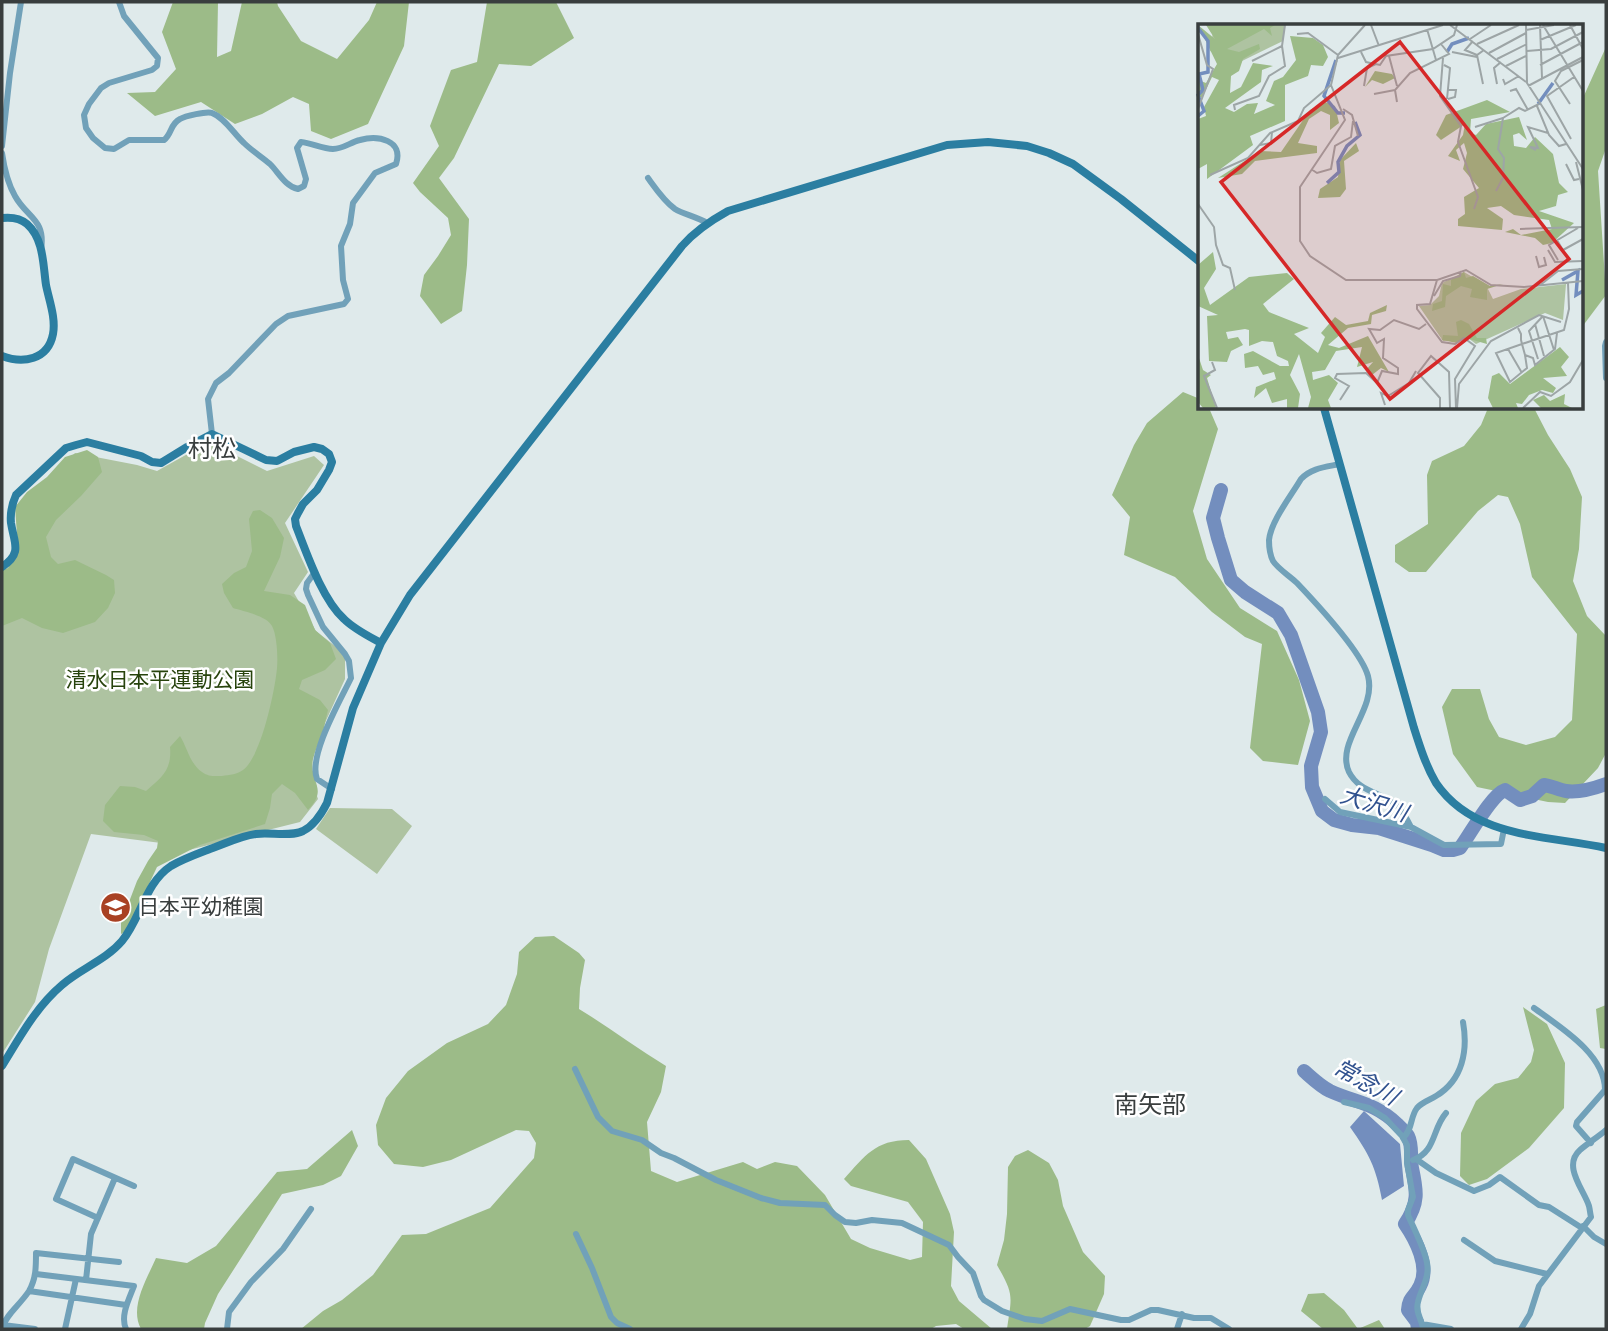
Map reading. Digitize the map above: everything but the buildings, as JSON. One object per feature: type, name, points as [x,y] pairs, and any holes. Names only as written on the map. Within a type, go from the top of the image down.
[{"type":"street","points":[[2,146],[21,2]]},
{"type":"street","points":[[119,2],[124,16],[158,58],[157,66],[152,70],[101,88],[89,104],[84,115],[86,128],[93,138],[106,148],[114,149],[129,140],[164,141],[180,118],[206,112],[214,113],[293,188],[304,186],[306,179],[297,148],[301,142],[335,149],[367,138],[390,141],[398,156],[396,164],[375,173],[354,203],[350,224],[341,246],[342,280],[348,299],[345,304],[288,316],[276,324],[216,383],[208,399],[212,434]]},
{"type":"street","points":[[2,1066],[30,1020],[51,996],[77,973],[121,942],[162,873],[182,860],[240,838],[256,834],[304,831],[322,814],[332,789],[353,708],[381,643],[410,595],[682,246],[707,223],[727,211],[947,145],[988,142],[1027,146],[1073,164],[1198,260]]},
{"type":"street","points":[[2,153],[16,197],[38,225],[43,239],[41,252]]},
{"type":"street","points":[[648,178],[677,210],[707,223]]},
{"type":"street","points":[[2,218],[18,219],[26,223],[38,238],[53,319],[50,341],[46,349],[34,358],[22,361],[2,356]]},
{"type":"street","points":[[1606,342],[1606,378]]},
{"type":"street","points":[[1325,410],[1414,728],[1429,770],[1448,797],[1489,825],[1520,834],[1606,848]]},
{"type":"street","points":[[2,566],[11,560],[16,550],[11,516],[16,495],[66,448],[87,442],[161,463],[212,434]]},
{"type":"street","points":[[212,434],[266,460],[277,461],[294,452],[314,447],[329,454],[332,462],[329,470],[317,490],[303,504],[295,519],[296,526],[325,595],[336,611],[352,626],[381,643]]},
{"type":"street","points":[[1340,464],[1313,470],[1301,479],[1271,531],[1270,554],[1274,563],[1309,595],[1359,657],[1368,677],[1367,698],[1349,742],[1346,764],[1350,775],[1358,784],[1396,805],[1411,827]]},
{"type":"street","points":[[315,572],[307,583],[307,595],[323,628],[345,654],[351,670],[351,678],[317,752],[314,766],[317,779],[332,789]]},
{"type":"street","points":[[1325,799],[1340,812],[1411,827],[1444,845],[1501,844],[1504,829]]},
{"type":"street","points":[[1534,1008],[1565,1030],[1593,1056],[1605,1082],[1605,1090],[1576,1126],[1591,1143]]},
{"type":"street","points":[[1403,1138],[1409,1133],[1418,1107],[1444,1090],[1461,1066],[1466,1045],[1463,1022]]},
{"type":"street","points":[[575,1069],[598,1117],[612,1131],[642,1140],[661,1153],[716,1180],[761,1198],[780,1203],[825,1205],[845,1222],[891,1220],[937,1238],[949,1245],[973,1273],[984,1300],[1002,1311],[1042,1321],[1070,1309],[1121,1320],[1158,1310],[1194,1318],[1211,1318],[1229,1329]]},
{"type":"street","points":[[1344,1102],[1369,1108],[1385,1118],[1407,1145],[1413,1197],[1408,1215],[1427,1263],[1428,1273],[1417,1313],[1422,1327],[1451,1329]]},
{"type":"street","points":[[1407,1161],[1424,1155],[1429,1149],[1438,1124],[1446,1112]]},
{"type":"street","points":[[1521,1329],[1530,1314],[1538,1286],[1591,1217],[1578,1182],[1574,1157],[1606,1130]]},
{"type":"street","points":[[97,1218],[56,1199],[73,1159],[134,1186]]},
{"type":"street","points":[[1416,1159],[1436,1173],[1474,1191],[1500,1177],[1539,1205],[1549,1207],[1606,1244]]},
{"type":"street","points":[[86,1280],[91,1234],[115,1178]]},
{"type":"street","points":[[227,1329],[229,1312],[251,1282],[283,1249],[312,1209]]},
{"type":"street","points":[[576,1234],[611,1317],[630,1329]]},
{"type":"street","points":[[1464,1240],[1495,1261],[1547,1274]]},
{"type":"street","points":[[35,1329],[2,1326],[29,1291],[36,1274],[36,1253],[119,1262]]},
{"type":"street","points":[[36,1274],[134,1286],[126,1305],[123,1325],[126,1329]]},
{"type":"street","points":[[65,1329],[76,1279]]},
{"type":"street","points":[[29,1291],[126,1305]]},
{"type":"street","points":[[1177,1329],[1182,1314]]},
{"type":"green space","points":[[173,2],[218,2],[217,57],[231,51],[242,2],[277,2],[301,41],[337,59],[369,20],[377,2],[409,2],[404,46],[368,124],[331,139],[311,131],[309,104],[293,97],[262,114],[235,124],[201,102],[155,116],[127,93],[155,92],[176,69],[162,32]]},
{"type":"green space","points":[[487,2],[556,2],[574,38],[531,66],[499,64],[454,158],[439,178],[469,219],[462,311],[441,324],[420,296],[424,275],[451,235],[448,218],[413,183],[439,146],[430,126],[451,70],[477,62]]},
{"type":"green space","points":[[1606,47],[1606,148],[1598,171],[1606,295],[1584,324],[1584,96]]},
{"type":"green space","points":[[1183,392],[1198,398],[1198,410],[1210,410],[1218,429],[1193,511],[1207,559],[1240,608],[1277,631],[1299,680],[1310,721],[1298,765],[1263,761],[1250,748],[1262,644],[1245,637],[1212,612],[1175,577],[1124,555],[1130,517],[1112,495],[1147,423]]},
{"type":"green space","points":[[1487,410],[1535,410],[1570,469],[1582,497],[1579,549],[1573,581],[1587,616],[1606,636],[1606,753],[1598,768],[1565,803],[1477,787],[1453,754],[1442,707],[1452,689],[1480,689],[1489,719],[1499,737],[1526,745],[1555,737],[1572,720],[1577,634],[1532,577],[1520,524],[1508,497],[1498,495],[1478,511],[1426,572],[1409,572],[1395,562],[1395,545],[1428,524],[1427,475],[1432,461],[1464,446],[1481,425]]},
{"type":"green space","name":"清水日本平運動公園","points":[[209,442],[267,471],[314,456],[324,465],[285,523],[308,572],[294,593],[316,631],[345,654],[345,679],[308,760],[318,799],[300,822],[177,853],[161,843],[91,834],[49,949],[35,1002],[2,1054],[2,579],[27,551],[27,501],[75,453],[157,471]]},
{"type":"green space","points":[[87,450],[98,457],[102,472],[56,520],[46,537],[51,557],[58,564],[75,560],[114,580],[115,593],[108,608],[95,622],[63,633],[42,628],[22,618],[2,626],[2,570],[8,568],[18,548],[15,507],[27,492],[47,477],[65,457]]},
{"type":"green space","points":[[260,510],[272,518],[284,538],[280,557],[264,591],[290,595],[305,605],[315,630],[330,643],[336,659],[325,670],[302,680],[299,689],[320,700],[328,710],[313,759],[317,796],[308,810],[295,793],[282,784],[272,794],[265,824],[200,845],[157,867],[127,931],[121,934],[121,923],[137,881],[157,848],[158,841],[144,835],[114,832],[103,821],[105,805],[120,786],[146,791],[157,781],[168,767],[170,747],[180,736],[198,769],[214,776],[243,770],[250,763],[261,738],[276,678],[275,635],[272,626],[265,619],[233,608],[222,584],[246,567],[252,551],[249,519],[253,511]]},
{"type":"green space","points":[[330,808],[392,809],[412,826],[377,874],[316,829]]},
{"type":"green space","points":[[554,936],[585,960],[579,1009],[666,1066],[661,1092],[647,1122],[651,1171],[677,1182],[743,1162],[757,1169],[775,1162],[797,1166],[825,1195],[851,1239],[870,1248],[910,1260],[922,1257],[923,1222],[908,1202],[851,1186],[844,1179],[879,1146],[909,1140],[926,1159],[950,1214],[954,1232],[951,1286],[959,1301],[992,1329],[964,1329],[956,1324],[931,1329],[301,1329],[373,1275],[402,1235],[426,1234],[490,1208],[534,1158],[536,1143],[529,1131],[516,1130],[451,1160],[423,1167],[394,1164],[378,1145],[376,1125],[386,1098],[408,1071],[447,1043],[488,1024],[506,1005],[517,974],[519,952],[535,937]]},
{"type":"green space","points":[[1606,1005],[1606,1049],[1600,1048],[1596,1009]]},
{"type":"green space","points":[[1523,1007],[1547,1024],[1565,1063],[1564,1108],[1529,1148],[1487,1179],[1469,1185],[1460,1176],[1461,1133],[1476,1101],[1495,1084],[1518,1078],[1531,1062],[1534,1050]]},
{"type":"green space","points":[[352,1130],[358,1146],[341,1176],[323,1185],[282,1194],[218,1294],[204,1329],[141,1329],[138,1302],[156,1258],[187,1263],[216,1246],[277,1172],[307,1169]]},
{"type":"green space","points":[[1028,1150],[1049,1163],[1058,1180],[1063,1206],[1083,1252],[1105,1276],[1104,1294],[1090,1326],[1085,1329],[1007,1329],[1010,1296],[997,1265],[1007,1214],[1008,1167],[1015,1156]]},
{"type":"green space","points":[[1324,1293],[1344,1310],[1358,1329],[1323,1329],[1301,1311],[1308,1294]]},
{"type":"green space","points":[[1379,1320],[1385,1329],[1358,1329]]},
{"type":"water","points":[[1364,1111],[1400,1144],[1404,1186],[1382,1200],[1371,1161],[1350,1127]]},
{"type":"waterway","name":"大沢川","points":[[1221,490],[1213,518],[1231,580],[1278,613],[1291,635],[1318,712],[1321,732],[1311,766],[1312,787],[1322,811],[1334,820],[1379,828],[1444,850],[1453,850],[1460,848],[1487,807],[1505,790],[1520,800],[1532,796],[1544,785],[1571,791],[1587,790],[1606,784]]},
{"type":"waterway","name":"常念川","points":[[1304,1071],[1330,1091],[1380,1111],[1408,1136],[1416,1197],[1413,1210],[1405,1224],[1423,1262],[1423,1279],[1408,1310],[1417,1322],[1418,1329]]},
{"type":"place","name":"日本平幼稚園","points":[[115,907]]},
{"type":"district","name":"村松","points":[[212,449]]},
{"type":"district","name":"南矢部","points":[[1150,1105]]}]
